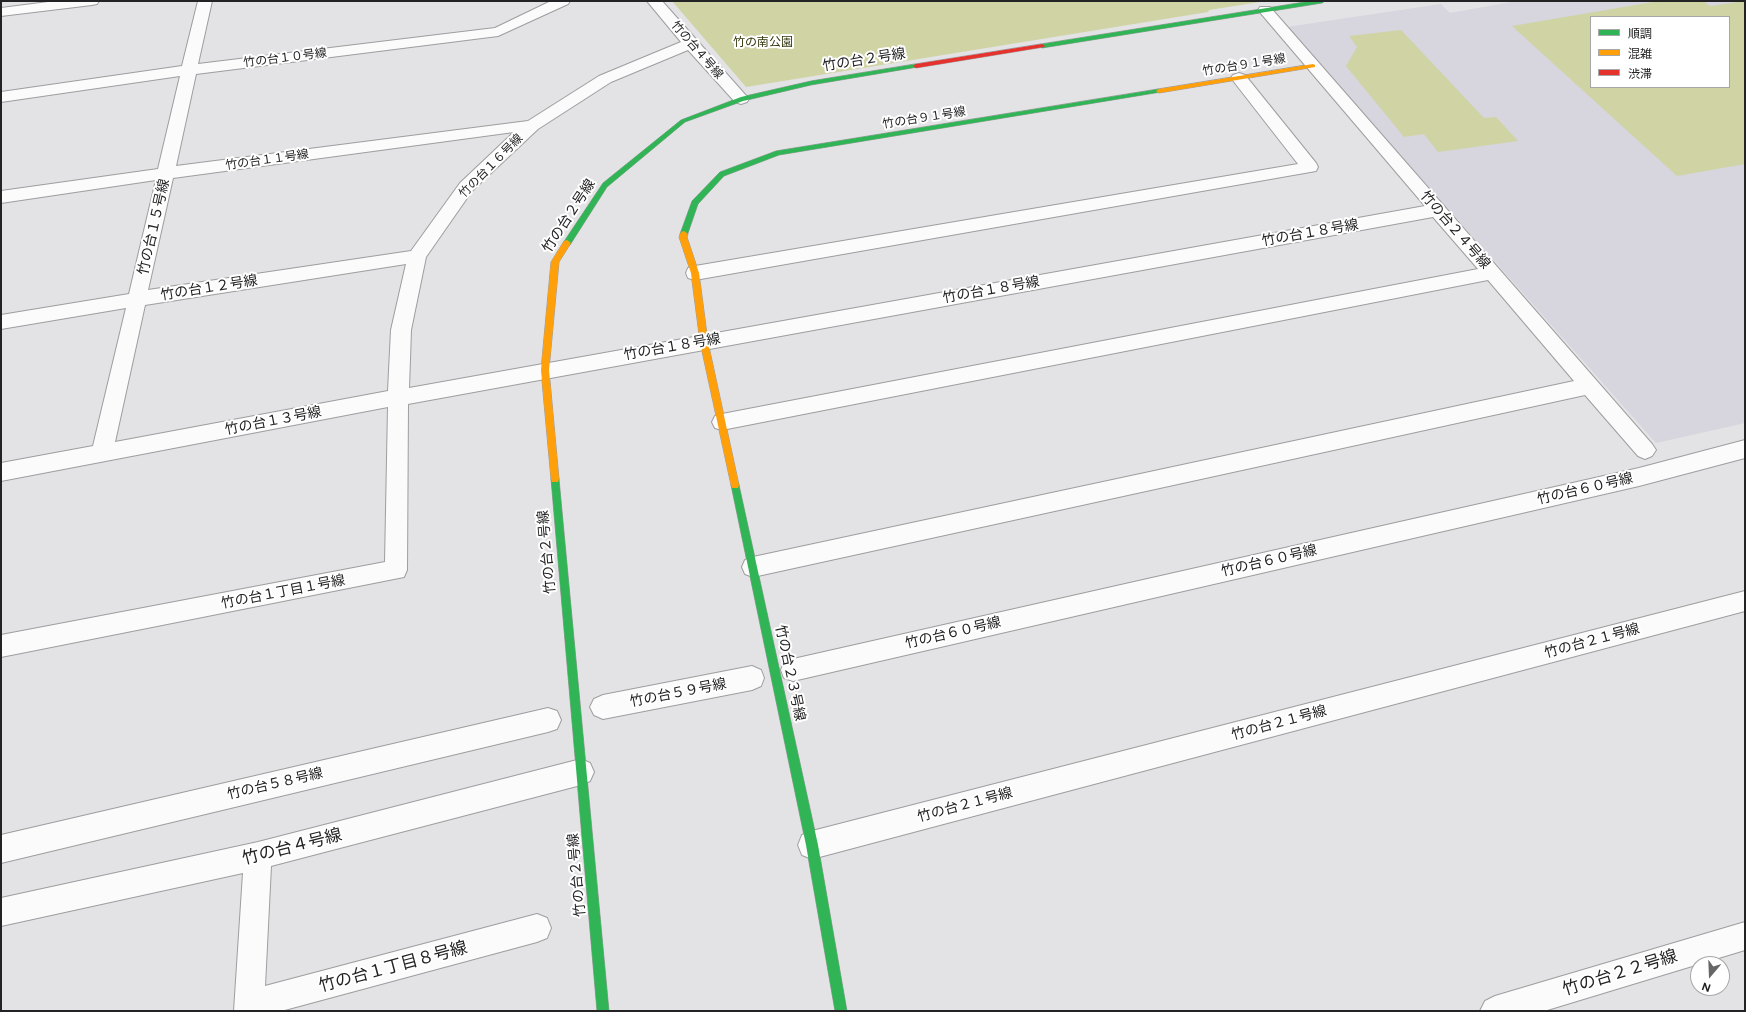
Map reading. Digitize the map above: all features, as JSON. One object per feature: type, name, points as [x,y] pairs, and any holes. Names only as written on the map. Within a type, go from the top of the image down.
[{"type":"street","points":[[1,12],[92,1]]},
{"type":"street","name":"竹の台１５号線","points":[[102,453],[205,1]]},
{"type":"street","name":"竹の台１０号線","points":[[1,97],[189,70],[498,32],[563,1]]},
{"type":"street","name":"竹の台４号線","points":[[654,1],[690,44],[741,99]]},
{"type":"street","name":"竹の台２号線","points":[[603,1011],[545,370],[555,262],[606,185],[683,121],[741,99],[811,83],[1322,1]]},
{"type":"street","name":"竹の台２４号線","points":[[1265,10],[1645,450]]},
{"type":"street","name":"竹の台１６号線","points":[[398,398],[401,330],[417,256],[466,187],[532,124],[605,79],[690,44]]},
{"type":"street","name":"竹の台９１号線","points":[[704,342],[695,273],[683,237],[695,203],[722,174],[771,156],[1314,66]]},
{"type":"street","points":[[695,273],[1310,167],[1239,78]]},
{"type":"street","name":"竹の台１１号線","points":[[1,197],[166,173],[532,124]]},
{"type":"street","name":"竹の台１８号線","points":[[545,370],[1437,210]]},
{"type":"street","name":"竹の台１２号線","points":[[1,322],[137,299],[417,256]]},
{"type":"street","points":[[722,422],[1492,273]]},
{"type":"street","name":"竹の台２３号線","points":[[704,342],[812,845],[841,1011]]},
{"type":"street","name":"竹の台１３号線","points":[[1,472],[545,370]]},
{"type":"street","points":[[753,567],[1589,386]]},
{"type":"street","name":"竹の台１丁目１号線","points":[[1,646],[396,570],[398,398]]},
{"type":"street","name":"竹の台６０号線","points":[[793,670],[1639,477],[1745,449]]},
{"type":"street","name":"竹の台２１号線","points":[[812,845],[1745,601]]},
{"type":"street","name":"竹の台５９号線","points":[[603,707],[752,678]]},
{"type":"street","name":"竹の台５８号線","points":[[1,849],[548,720]]},
{"type":"street","name":"竹の台４号線","points":[[1,912],[258,856],[581,772]]},
{"type":"street","points":[[249,1008],[258,856]]},
{"type":"street","name":"竹の台１丁目８号線","points":[[249,1008],[537,928]]},
{"type":"street","name":"竹の台２２号線","points":[[1495,1011],[1745,936]]},
{"type":"shaded area","points":[[1517,1],[1745,1],[1745,423],[1656,443],[1287,27],[1441,4],[1450,13]]},
{"type":"green space","name":"竹の南公園","points":[[672,1],[1266,1],[1209,10],[1208,12],[746,87]]},
{"type":"green space","points":[[1659,1],[1703,1],[1710,6],[1745,1],[1745,164],[1677,176],[1512,26]]},
{"type":"green space","points":[[1401,30],[1484,118],[1496,117],[1518,141],[1438,152],[1424,134],[1404,137],[1346,66],[1357,47],[1349,36]]},
{"type":"traffic: fast","points":[[1042,46],[1322,1]]},
{"type":"traffic: fast","points":[[567,243],[605,185],[683,121],[741,99],[811,83],[916,66]]},
{"type":"traffic: fast","points":[[684,234],[695,203],[722,174],[778,153],[1159,91]]},
{"type":"traffic: fast","points":[[555,479],[603,1011]]},
{"type":"traffic: fast","points":[[735,485],[812,845],[841,1011]]},
{"type":"traffic: slow","points":[[1159,91],[1313,66]]},
{"type":"traffic: slow","points":[[684,234],[683,237],[695,273],[704,342],[735,485]]},
{"type":"traffic: slow","points":[[555,479],[545,370],[555,262],[567,243]]},
{"type":"traffic: jam","points":[[916,66],[1042,46]]}]
